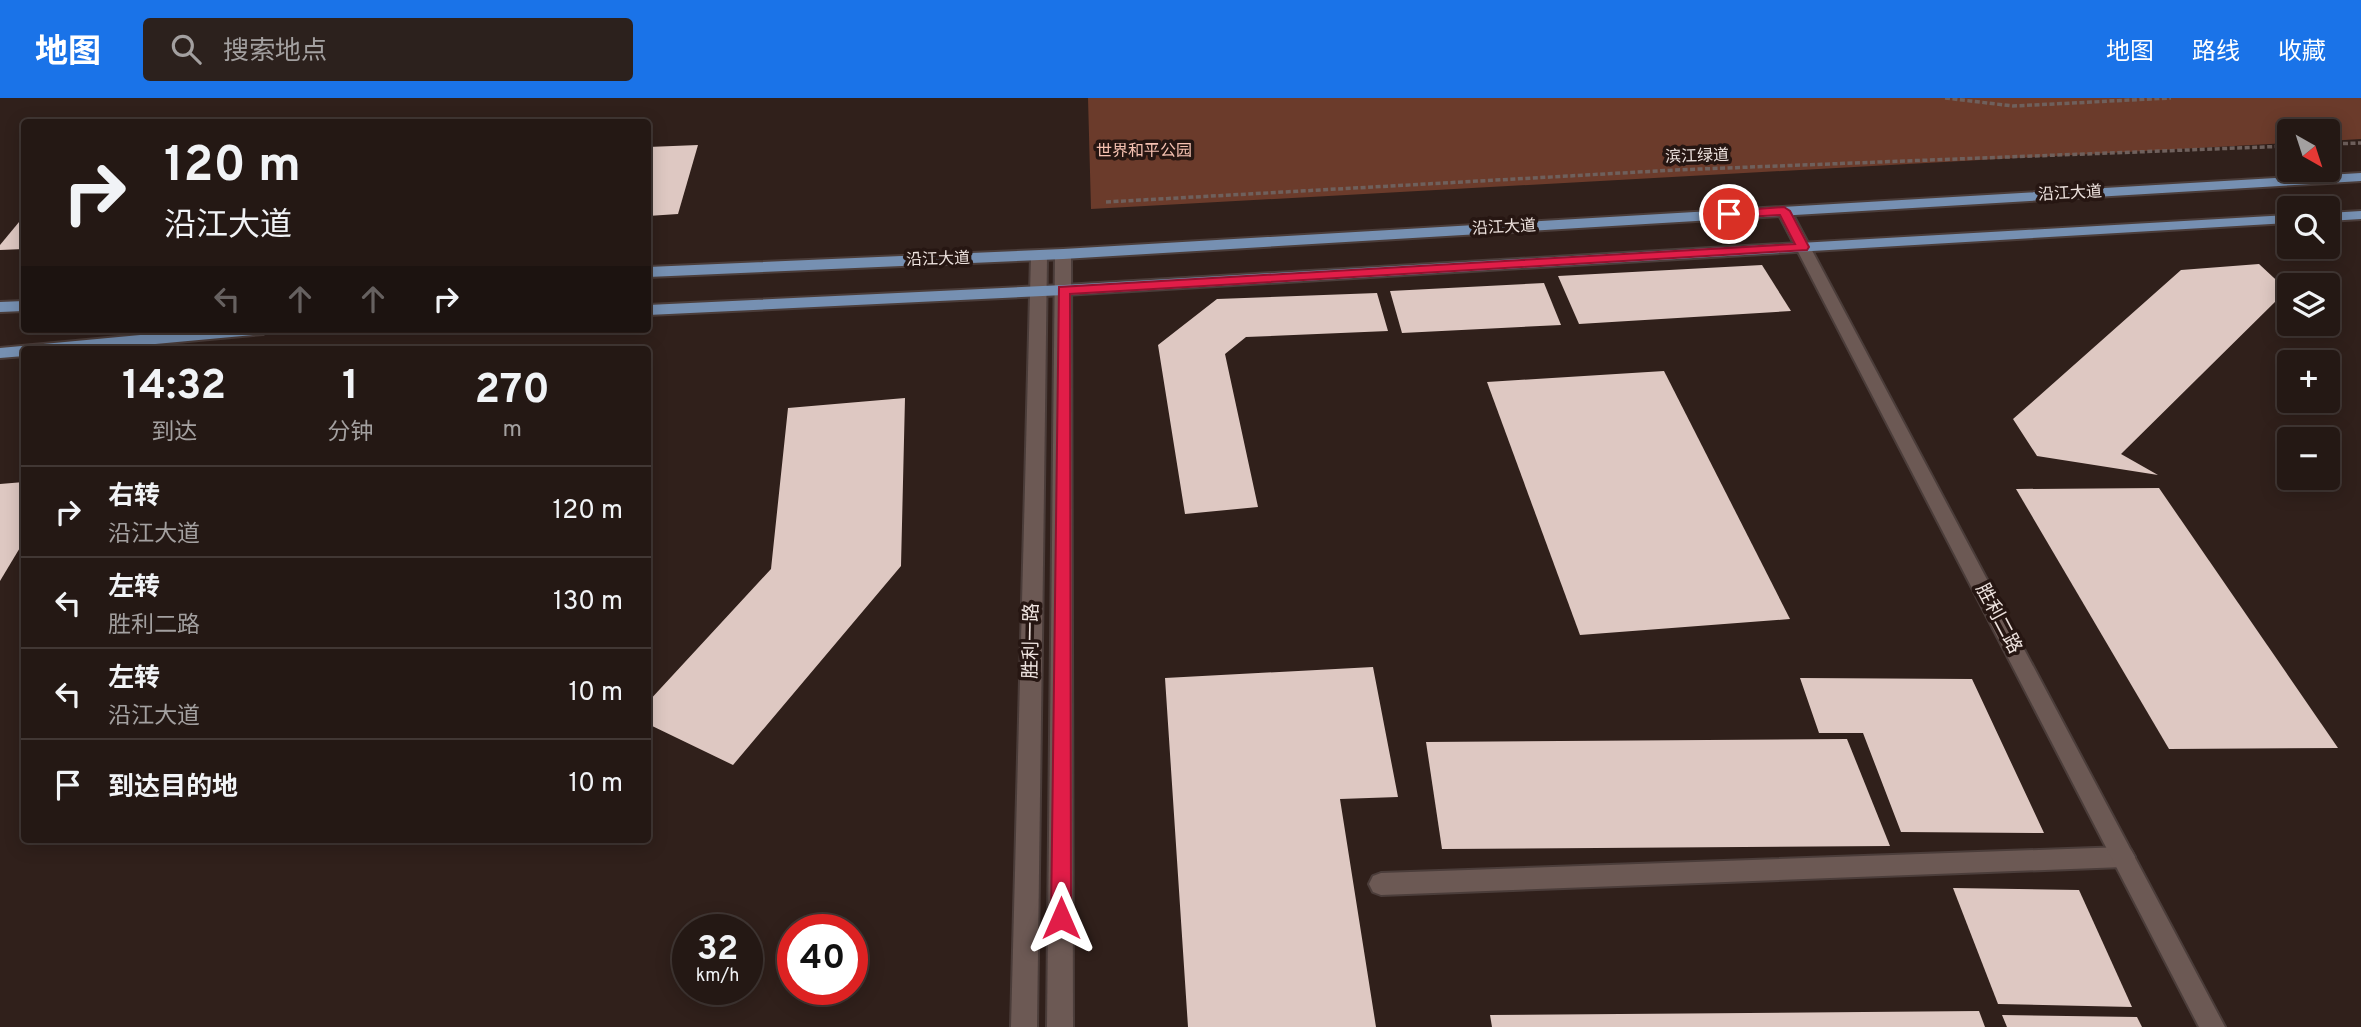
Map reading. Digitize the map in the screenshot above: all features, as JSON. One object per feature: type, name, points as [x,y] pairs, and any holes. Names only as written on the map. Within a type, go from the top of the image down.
[{"type":"main road","name":"沿江大道","points":[[651,272],[1039,256],[2361,177]]},
{"type":"main road","points":[[2340,216],[2361,215]]},
{"type":"main road","name":"沿江大道","points":[[651,310],[1040,292],[2277,220]]},
{"type":"main road","points":[[0,307],[21,306]]},
{"type":"main road","points":[[76,346],[219,333]]},
{"type":"main road","points":[[0,353],[21,351]]},
{"type":"street","name":"胜利二路","points":[[1784,211],[2212,1027]]},
{"type":"street","name":"胜利一路","points":[[1060,1027],[1063,254]]},
{"type":"street","name":"胜利一路","points":[[1024,1027],[1039,256]]},
{"type":"street","points":[[1381,884],[2123,857]]},
{"type":"path","points":[[1945,98],[2012,106],[2171,98]]},
{"type":"path","points":[[2340,144],[2361,143]]},
{"type":"path","name":"滨江绿道","points":[[1106,202],[1675,170],[2277,145]]},
{"type":"green space","name":"世界和平公园","points":[[1088,98],[2361,98],[2361,139],[2340,140],[2340,119],[2277,119],[2277,144],[1091,209]]},
{"type":"building","points":[[698,145],[678,214],[651,216],[651,147]]},
{"type":"building","points":[[21,220],[21,249],[0,250],[0,245]]},
{"type":"building","points":[[2259,264],[2277,281],[2277,300],[2121,454],[2158,475],[2037,456],[2013,419],[2181,270]]},
{"type":"building","points":[[1762,265],[1791,311],[1579,324],[1558,276]]},
{"type":"building","points":[[1544,283],[1561,325],[1402,333],[1390,291]]},
{"type":"building","points":[[1377,293],[1388,331],[1246,337],[1225,354],[1258,507],[1185,514],[1158,345],[1217,299]]},
{"type":"building","points":[[1664,371],[1790,619],[1580,635],[1487,382]]},
{"type":"building","points":[[905,398],[901,566],[733,765],[651,725],[651,699],[771,569],[788,408]]},
{"type":"building","points":[[21,482],[21,546],[0,581],[0,484]]},
{"type":"building","points":[[2159,488],[2338,748],[2169,749],[2016,489]]},
{"type":"building","points":[[1373,667],[1398,797],[1340,799],[1376,1027],[1188,1027],[1165,678]]},
{"type":"building","points":[[1800,678],[1972,679],[2044,833],[1901,832],[1863,733],[1819,733]]},
{"type":"building","points":[[1847,739],[1890,846],[1442,849],[1426,742]]},
{"type":"building","points":[[1953,888],[2079,890],[2132,1007],[1998,1004]]},
{"type":"building","points":[[1979,1011],[1985,1027],[1492,1027],[1490,1015]]},
{"type":"building","points":[[2002,1015],[2137,1017],[2142,1027],[2007,1027]]},
{"type":"route","points":[[1061,918],[1064,290],[1802,247],[1784,211],[1729,214]]}]
